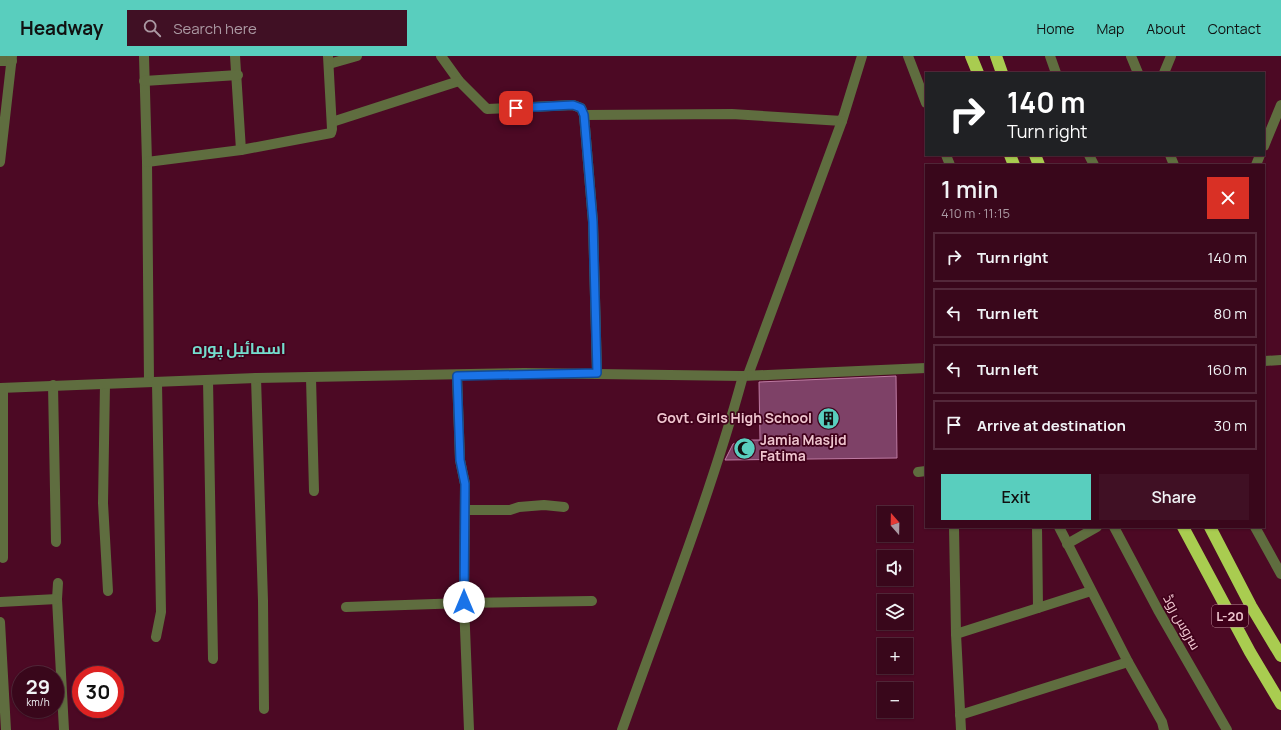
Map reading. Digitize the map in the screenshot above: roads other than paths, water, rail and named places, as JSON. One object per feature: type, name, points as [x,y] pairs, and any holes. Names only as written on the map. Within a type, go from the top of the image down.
[{"type":"highway","points":[[971,56],[978,72]]},
{"type":"highway","points":[[996,56],[1002,72]]},
{"type":"highway","name":"L-20","points":[[1184,528],[1250,652],[1281,704]]},
{"type":"highway","name":"L-20","points":[[1211,528],[1251,606],[1281,656]]},
{"type":"street","points":[[144,56],[161,612],[156,637]]},
{"type":"street","points":[[235,56],[238,75],[241,150]]},
{"type":"street","points":[[147,162],[241,150],[331,133],[332,122],[329,60],[357,56]]},
{"type":"street","points":[[441,56],[459,81],[487,109],[573,105],[581,108],[584,115],[593,222],[597,373]]},
{"type":"street","points":[[622,730],[654,639],[671,598],[746,375],[842,122],[862,56]]},
{"type":"street","points":[[908,56],[925,100]]},
{"type":"street","points":[[1050,56],[1056,72]]},
{"type":"street","points":[[1131,56],[1138,72]]},
{"type":"street","points":[[1164,72],[1171,56]]},
{"type":"street","points":[[0,61],[12,59],[0,162]]},
{"type":"street","points":[[144,81],[238,75]]},
{"type":"street","points":[[332,122],[459,81]]},
{"type":"street","points":[[1265,144],[1281,105]]},
{"type":"street","points":[[584,115],[732,114],[842,122]]},
{"type":"street","points":[[1265,361],[1281,360]]},
{"type":"street","points":[[3,558],[2,388],[256,378],[597,373],[746,375],[925,368]]},
{"type":"street","points":[[457,376],[460,460],[465,484],[464,602],[469,730]]},
{"type":"street","points":[[256,378],[264,601],[264,709]]},
{"type":"street","points":[[311,378],[314,491]]},
{"type":"street","points":[[208,380],[213,659]]},
{"type":"street","points":[[105,384],[103,503],[108,591]]},
{"type":"street","points":[[53,385],[56,542]]},
{"type":"street","points":[[465,510],[510,510],[519,507],[544,505],[564,507]]},
{"type":"street","points":[[954,528],[960,730]]},
{"type":"street","points":[[1037,528],[1038,608]]},
{"type":"street","points":[[1059,528],[1128,662],[1162,722],[1164,730]]},
{"type":"street","points":[[1067,544],[1095,528]]},
{"type":"street","name":"سروس روڈ","points":[[1115,528],[1158,610],[1227,730]]},
{"type":"street","points":[[1256,528],[1281,574]]},
{"type":"street","points":[[58,584],[57,599],[64,730]]},
{"type":"street","points":[[956,634],[1092,590]]},
{"type":"street","points":[[0,602],[57,599]]},
{"type":"street","points":[[346,607],[464,602],[592,601]]},
{"type":"street","points":[[0,622],[6,730]]},
{"type":"street","points":[[960,715],[1128,662]]},
{"type":"place","name":"Govt. Girls High School","points":[[828,418]]},
{"type":"place","name":"Jamia Masjid Fatima","points":[[744,448]]},
{"type":"district","name":"اسمائیل پورہ","points":[[239,348]]}]
